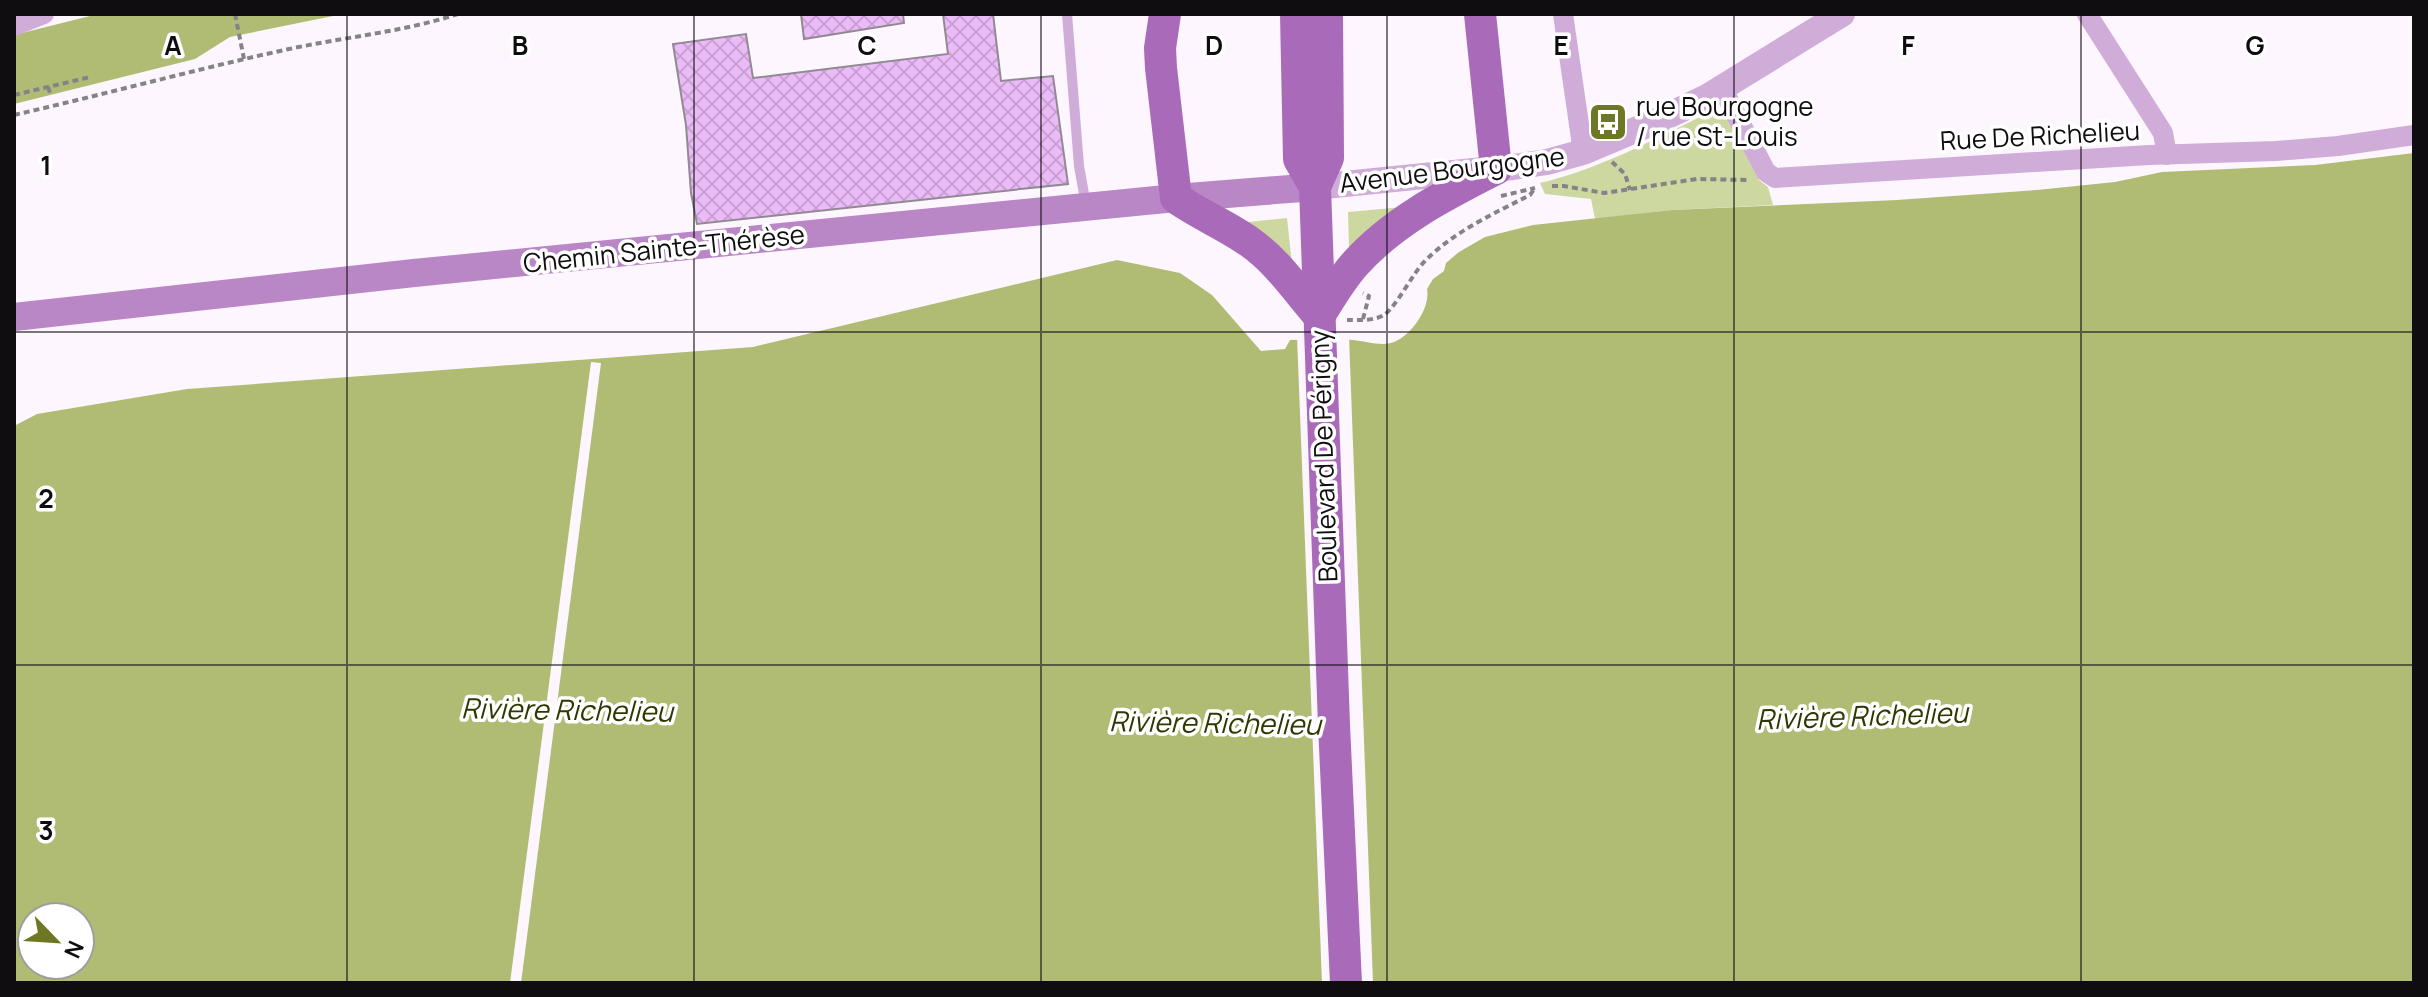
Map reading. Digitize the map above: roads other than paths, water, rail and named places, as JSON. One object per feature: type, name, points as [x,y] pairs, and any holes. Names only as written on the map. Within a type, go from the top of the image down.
[{"type":"main road","points":[[1165,14],[1160,48],[1161,68],[1176,198],[1253,244],[1327,319],[1355,264],[1391,231],[1429,204],[1499,182],[1480,14]]},
{"type":"main road","name":"Boulevard De Périgny","points":[[1296,14],[1299,159],[1315,187],[1327,319],[1334,725],[1346,983]]},
{"type":"main road","name":"Boulevard De Périgny","points":[[1315,187],[1328,158],[1327,14]]},
{"type":"main road","name":"Chemin Sainte-Thérèse","points":[[14,317],[336,281],[1315,187]]},
{"type":"street","points":[[14,26],[44,14]]},
{"type":"street","points":[[1563,14],[1583,152]]},
{"type":"street","name":"Avenue Bourgogne","points":[[1315,187],[1499,182],[1547,162],[1583,152],[1676,113],[1842,14]]},
{"type":"street","points":[[2087,14],[2163,133],[2167,155]]},
{"type":"street","name":"Rue De Richelieu","points":[[1722,88],[1766,172],[1775,178],[2310,149],[2414,135]]},
{"type":"lane","points":[[1067,14],[1079,166],[1086,207]]},
{"type":"water","points":[[98,14],[343,14],[230,37],[195,59],[14,104],[14,35]]},
{"type":"water","name":"Rivière Richelieu","points":[[2414,153],[2414,983],[14,983],[14,426],[37,414],[187,389],[753,347],[1117,260],[1180,273],[1212,295],[1261,351],[1285,349],[1290,340],[1345,339],[1386,344],[1398,340],[1412,329],[1426,305],[1427,289],[1433,279],[1459,252],[1485,237],[1533,225],[1672,210],[2037,190],[2115,182],[2162,172],[2315,165]]},
{"type":"place","name":"rue Bourgogne / rue St-Louis","points":[[1608,122]]}]
